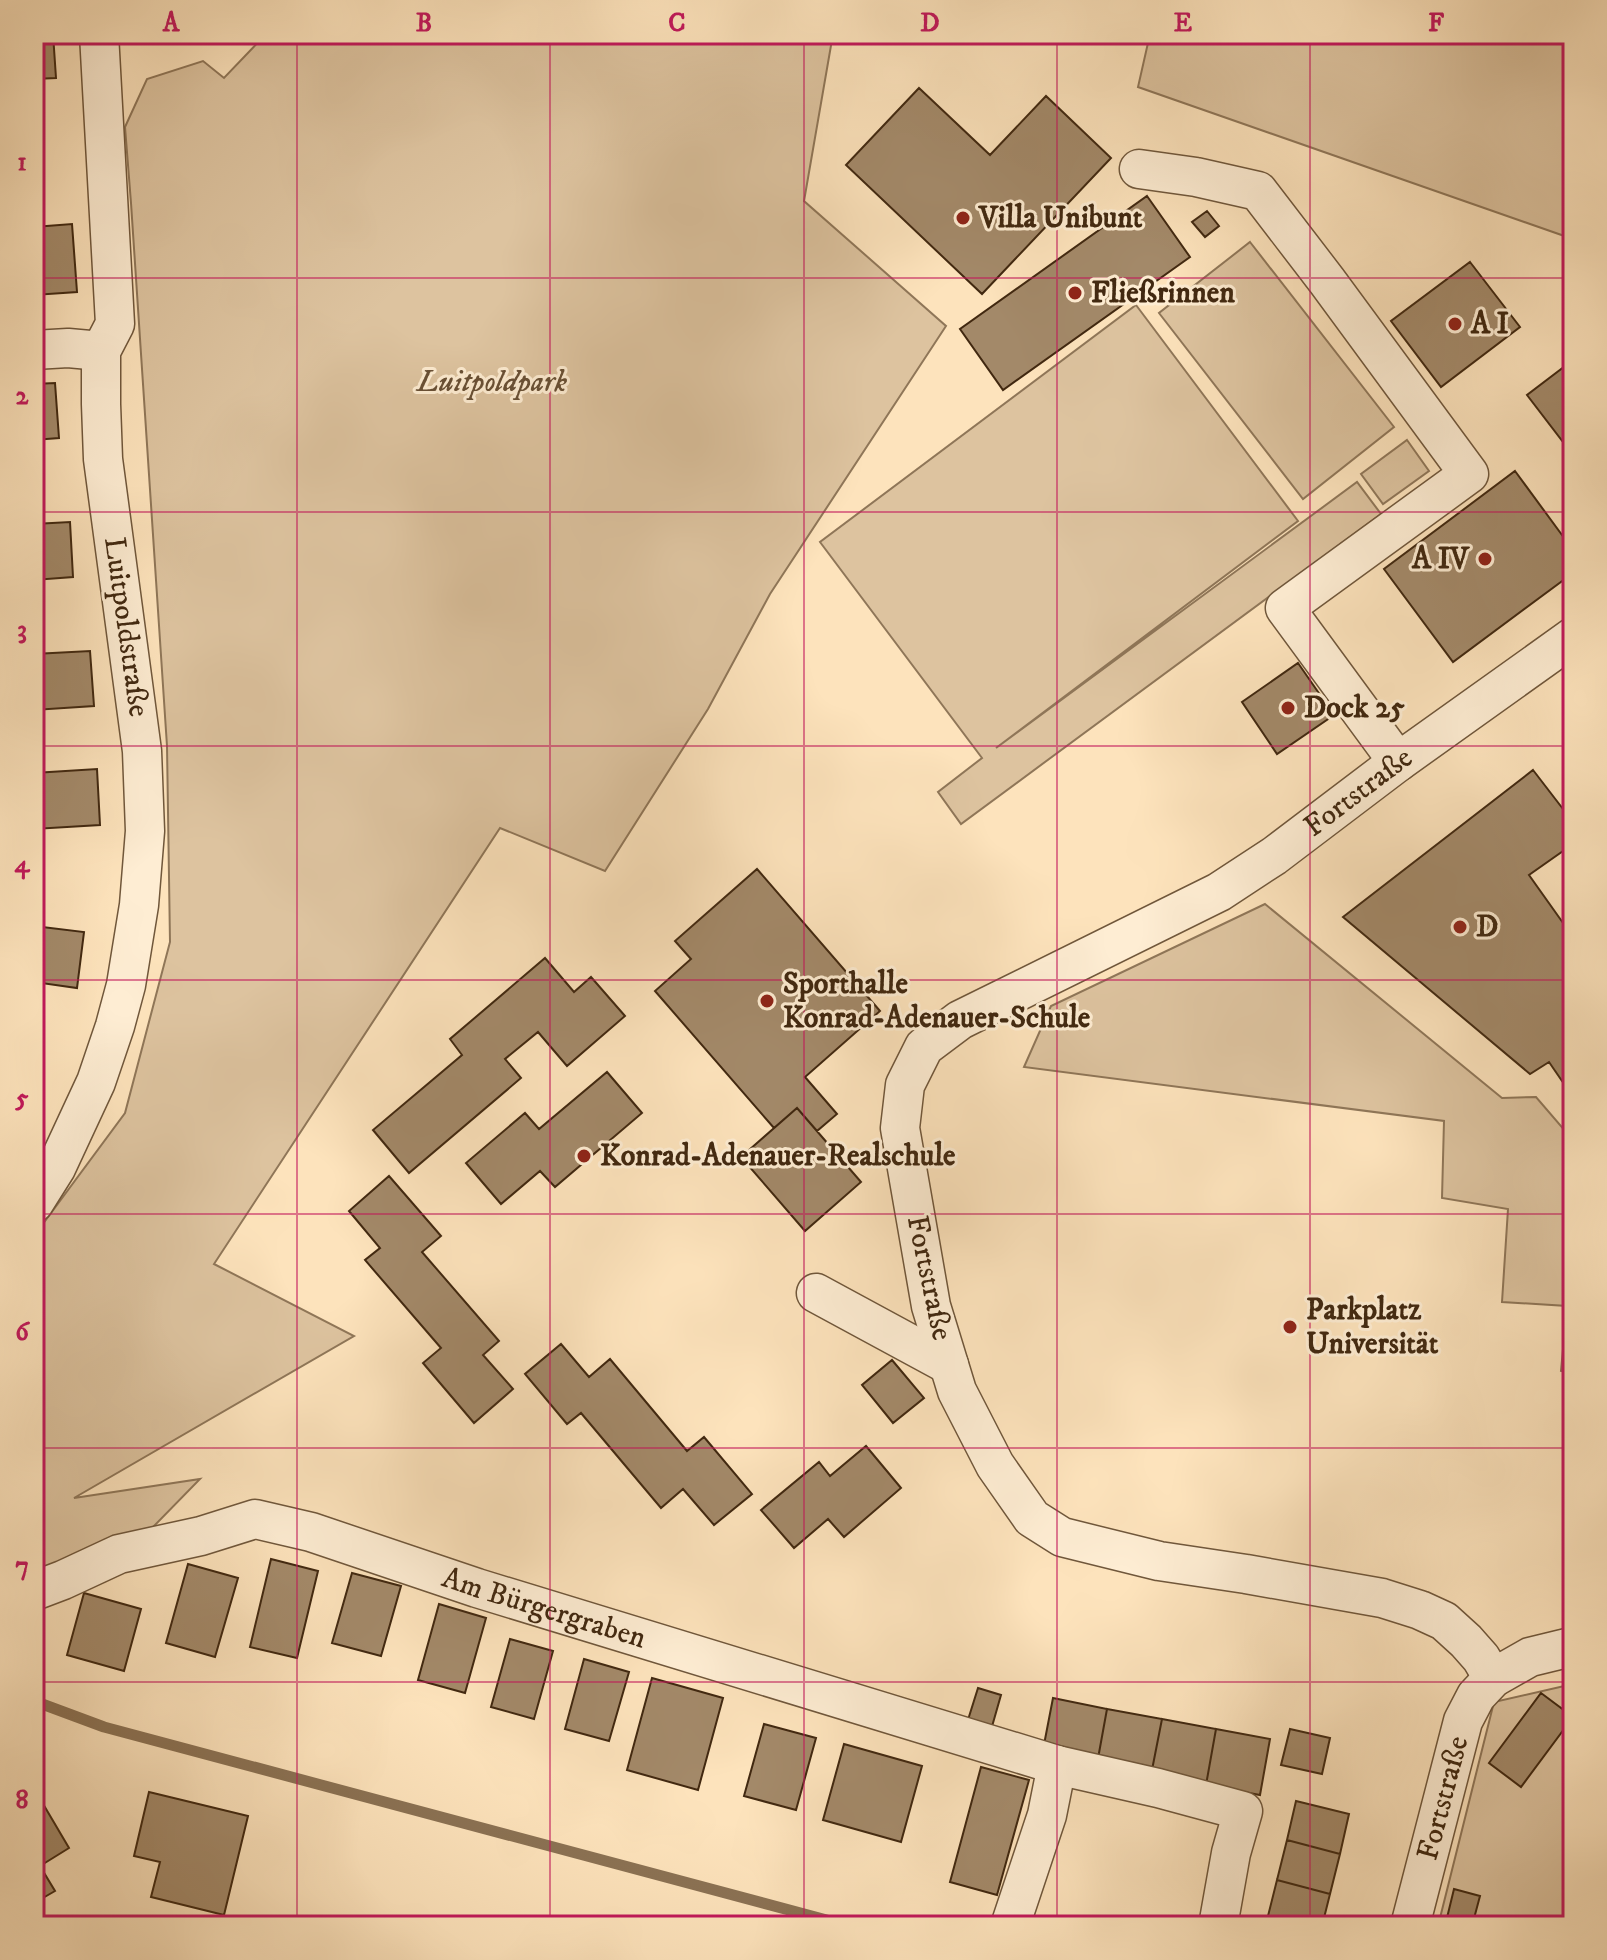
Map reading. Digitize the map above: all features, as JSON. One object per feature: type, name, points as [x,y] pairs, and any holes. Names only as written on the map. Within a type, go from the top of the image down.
[{"type":"street","name":"Luitpoldstraße","points":[[34,1203],[77,1126],[115,1026],[126,985],[139,905],[145,831],[138,721],[103,459],[101,351],[115,324],[99,34]]},
{"type":"street","points":[[1139,169],[1196,177],[1258,191],[1469,474],[1285,608],[1398,762]]},
{"type":"street","points":[[34,350],[68,348],[101,351]]},
{"type":"street","name":"Fortstraße","points":[[1493,1678],[1466,1641],[1444,1621],[1420,1610],[1382,1598],[1159,1561],[1062,1537],[1032,1518],[995,1465],[957,1391],[931,1306],[900,1128],[905,1085],[924,1047],[960,1020],[1219,892],[1274,856],[1398,762],[1573,637]]},
{"type":"street","points":[[816,1293],[949,1365]]},
{"type":"street","name":"Am Bürgergraben","points":[[34,1591],[119,1554],[201,1536],[255,1519],[311,1532],[477,1588],[1057,1765],[1243,1811],[1231,1853],[1218,1926]]},
{"type":"street","name":"Fortstraße","points":[[1410,1926],[1463,1721],[1476,1696],[1493,1678],[1530,1657],[1567,1648],[1573,1650]]},
{"type":"street","points":[[1010,1926],[1047,1815],[1057,1765]]},
{"type":"green space","name":"Luitpoldpark","points":[[266,34],[833,34],[804,201],[946,326],[770,594],[708,709],[605,871],[500,828],[214,1264],[354,1336],[74,1498],[200,1479],[109,1572],[34,1600],[34,1236],[125,1113],[170,942],[167,746],[125,127],[147,79],[203,61],[224,78]]},
{"type":"green space","points":[[1150,34],[1573,34],[1573,239],[1138,87]]},
{"type":"green space","points":[[1250,242],[1394,427],[1303,499],[1159,313]]},
{"type":"green space","points":[[1136,305],[1298,521],[996,748],[1357,482],[1381,514],[961,824],[938,792],[982,758],[820,542]]},
{"type":"green space","points":[[1407,440],[1429,471],[1383,504],[1361,474]]},
{"type":"green space","points":[[1265,904],[1502,1098],[1536,1097],[1573,1140],[1573,1373],[1561,1371],[1567,1306],[1502,1302],[1508,1209],[1442,1198],[1444,1121],[1024,1067],[1051,1006]]},
{"type":"green space","points":[[1573,1684],[1573,1926],[1438,1926],[1494,1702]]},
{"type":"building","points":[[34,34],[53,34],[56,78],[34,79]]},
{"type":"building","points":[[919,88],[990,155],[1046,96],[1111,158],[982,294],[846,165]]},
{"type":"building","name":"Fließrinnen","points":[[1147,196],[1190,257],[1003,390],[960,329]]},
{"type":"building","points":[[1207,211],[1219,226],[1205,237],[1192,222]]},
{"type":"building","points":[[72,224],[77,292],[34,295],[34,227]]},
{"type":"building","name":"A I","points":[[1470,262],[1520,327],[1441,387],[1391,321]]},
{"type":"building","points":[[1573,360],[1573,455],[1527,395]]},
{"type":"building","points":[[55,383],[59,438],[34,440],[34,384]]},
{"type":"building","name":"A IV","points":[[1515,471],[1573,550],[1573,573],[1453,662],[1384,569]]},
{"type":"building","points":[[70,522],[73,577],[34,580],[34,524]]},
{"type":"building","points":[[90,651],[94,706],[34,710],[34,654]]},
{"type":"building","name":"Dock 25","points":[[1298,663],[1334,715],[1277,754],[1242,702]]},
{"type":"building","points":[[97,769],[100,825],[34,829],[34,773]]},
{"type":"building","name":"D","points":[[1533,770],[1573,822],[1573,844],[1529,875],[1573,937],[1573,1097],[1549,1062],[1530,1074],[1343,917]]},
{"type":"building","name":"Sporthalle Konrad-Adenauer-Schule","points":[[757,869],[880,1011],[805,1077],[837,1114],[817,1131],[797,1108],[774,1128],[655,991],[691,959],[675,941]]},
{"type":"building","points":[[34,926],[84,932],[77,988],[34,982]]},
{"type":"building","points":[[545,958],[574,992],[591,977],[625,1016],[567,1066],[538,1032],[505,1059],[521,1078],[409,1173],[373,1130],[462,1055],[450,1039]]},
{"type":"building","points":[[607,1072],[642,1113],[555,1187],[540,1171],[501,1204],[466,1163],[525,1113],[539,1129]]},
{"type":"building","points":[[797,1108],[861,1182],[805,1231],[741,1157]]},
{"type":"building","points":[[389,1176],[441,1236],[422,1252],[499,1341],[483,1355],[513,1389],[474,1423],[423,1363],[441,1348],[365,1260],[380,1248],[349,1211]]},
{"type":"building","points":[[561,1344],[589,1377],[610,1359],[687,1451],[704,1437],[752,1494],[714,1525],[683,1489],[661,1508],[581,1413],[567,1424],[525,1374]]},
{"type":"building","points":[[892,1360],[924,1398],[893,1423],[862,1385]]},
{"type":"building","points":[[866,1446],[901,1488],[844,1537],[828,1519],[794,1548],[761,1510],[819,1462],[830,1476]]},
{"type":"building","points":[[271,1559],[318,1571],[297,1658],[250,1647]]},
{"type":"building","points":[[188,1564],[238,1578],[215,1657],[166,1643]]},
{"type":"building","points":[[352,1573],[401,1586],[381,1656],[332,1643]]},
{"type":"building","points":[[84,1593],[141,1609],[124,1671],[67,1655]]},
{"type":"building","points":[[439,1604],[486,1618],[465,1693],[418,1680]]},
{"type":"building","points":[[510,1639],[553,1651],[534,1719],[491,1707]]},
{"type":"building","points":[[584,1659],[629,1672],[609,1741],[565,1729]]},
{"type":"building","points":[[652,1678],[723,1698],[698,1790],[627,1770]]},
{"type":"building","points":[[978,1688],[1001,1695],[991,1730],[967,1723]]},
{"type":"building","points":[[1541,1693],[1573,1717],[1521,1787],[1489,1763]]},
{"type":"building","points":[[1053,1698],[1107,1709],[1097,1764],[1042,1755]]},
{"type":"building","points":[[1107,1709],[1162,1719],[1151,1775],[1097,1764]]},
{"type":"building","points":[[1162,1719],[1216,1729],[1206,1785],[1151,1775]]},
{"type":"building","points":[[764,1724],[816,1738],[796,1810],[744,1796]]},
{"type":"building","points":[[1216,1729],[1270,1739],[1260,1795],[1206,1785]]},
{"type":"building","points":[[1290,1729],[1330,1738],[1322,1774],[1281,1765]]},
{"type":"building","points":[[844,1744],[922,1766],[901,1842],[823,1820]]},
{"type":"building","points":[[981,1767],[1029,1780],[997,1895],[950,1882]]},
{"type":"building","points":[[149,1792],[248,1816],[224,1915],[151,1897],[160,1862],[134,1856]]},
{"type":"building","points":[[39,1797],[69,1848],[40,1866],[55,1891],[34,1903],[34,1799]]},
{"type":"building","points":[[1296,1801],[1349,1814],[1340,1854],[1287,1840]]},
{"type":"building","points":[[1287,1840],[1340,1854],[1330,1894],[1277,1880]]},
{"type":"building","points":[[1277,1880],[1330,1894],[1322,1926],[1291,1926],[1267,1920]]},
{"type":"building","points":[[1454,1889],[1480,1896],[1472,1926],[1445,1926]]},
{"type":"waterway","points":[[34,1701],[104,1727],[849,1926]]},
{"type":"place","name":"Villa Unibunt","points":[[963,218]]},
{"type":"place","name":"Fließrinnen","points":[[1075,293]]},
{"type":"place","name":"A I","points":[[1455,324]]},
{"type":"place","name":"A IV","points":[[1485,559]]},
{"type":"place","name":"Dock 25","points":[[1288,708]]},
{"type":"place","name":"D","points":[[1460,927]]},
{"type":"place","name":"Sporthalle Konrad-Adenauer-Schule","points":[[767,1001]]},
{"type":"place","name":"Konrad-Adenauer-Realschule","points":[[584,1156]]},
{"type":"place","name":"Parkplatz Universität","points":[[1290,1327]]}]
